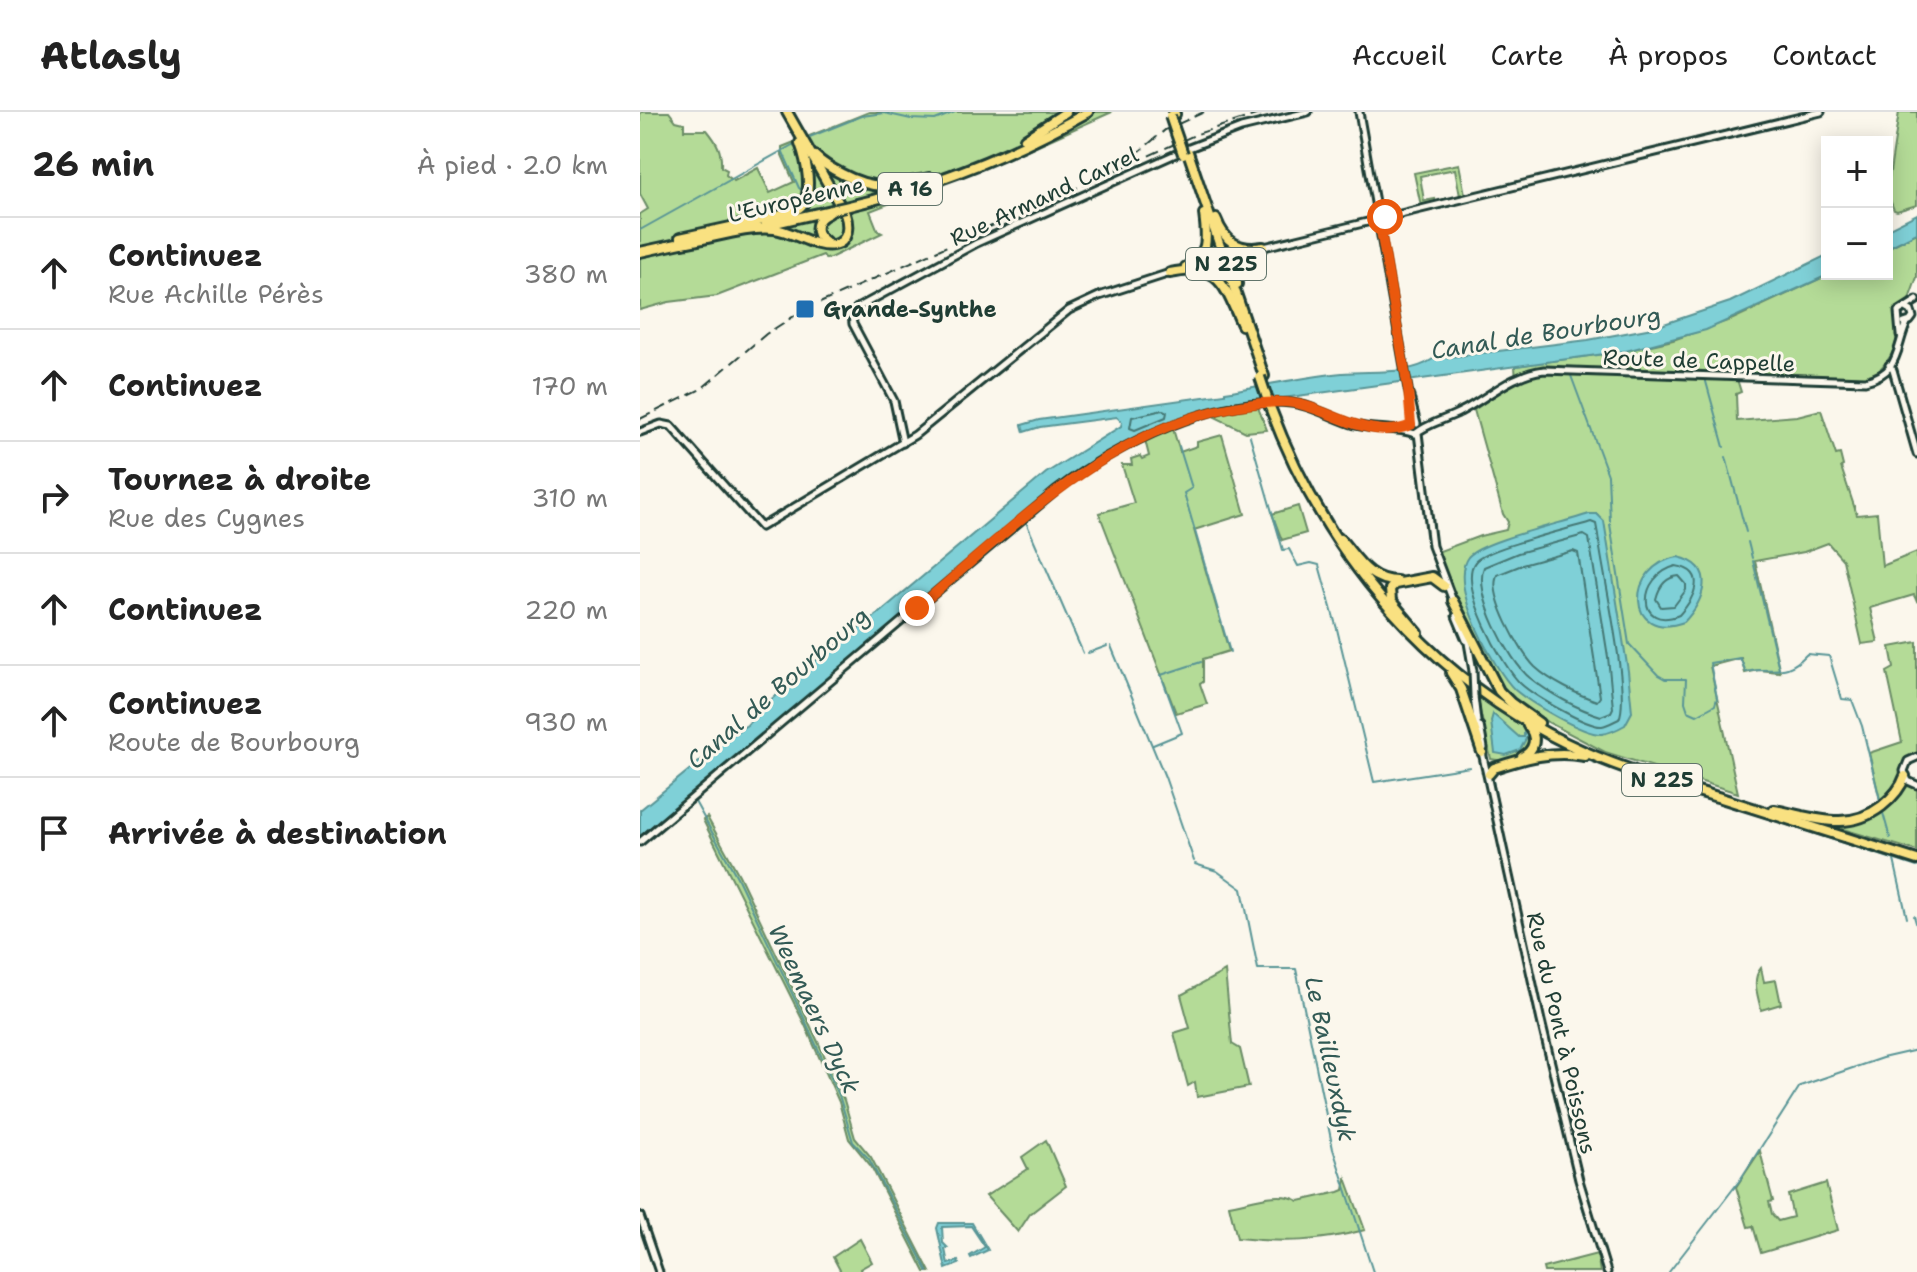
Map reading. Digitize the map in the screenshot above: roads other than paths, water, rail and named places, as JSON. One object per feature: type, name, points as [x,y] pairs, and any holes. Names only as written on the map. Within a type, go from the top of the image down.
[{"type":"highway","points":[[775,218],[798,209],[807,196],[802,148],[785,112]]},
{"type":"highway","points":[[757,226],[784,230],[829,245],[839,243],[848,226],[845,214],[785,112]]},
{"type":"highway","points":[[1027,140],[1066,112]]},
{"type":"highway","name":"L'Européenne","points":[[640,249],[757,226],[775,218],[840,207],[929,178],[1027,140],[1078,112]]},
{"type":"highway","name":"L'Européenne","points":[[640,249],[682,243],[891,195],[963,171],[1088,112]]},
{"type":"highway","points":[[1027,140],[1099,112]]},
{"type":"highway","name":"N 225","points":[[1172,113],[1251,336],[1272,407],[1303,485],[1336,542],[1375,594],[1431,652],[1505,709],[1556,738],[1616,764],[1917,859]]},
{"type":"highway","points":[[793,129],[844,219],[842,237],[836,242],[827,242],[817,234],[817,223],[824,215],[840,207]]},
{"type":"highway","points":[[805,143],[822,162],[864,184],[889,187],[929,178]]},
{"type":"highway","points":[[1186,153],[1226,239],[1240,248],[1263,247]]},
{"type":"highway","name":"N 225","points":[[1186,153],[1242,326],[1262,376]]},
{"type":"highway","points":[[1170,273],[1194,263],[1204,253],[1207,238],[1204,214]]},
{"type":"highway","points":[[1251,336],[1236,271],[1244,256],[1263,247]]},
{"type":"highway","points":[[1170,273],[1197,269],[1212,274],[1226,288],[1242,326]]},
{"type":"highway","name":"N 225","points":[[1272,407],[1304,476],[1340,539],[1377,588],[1422,637],[1469,677],[1539,723],[1620,761],[1917,859]]},
{"type":"highway","points":[[1340,539],[1366,571],[1376,578],[1397,581],[1435,575],[1444,583]]},
{"type":"highway","points":[[1426,576],[1436,568]]},
{"type":"highway","points":[[1422,637],[1392,603],[1389,590],[1394,584],[1431,577],[1444,583]]},
{"type":"highway","points":[[1453,601],[1500,693],[1539,723]]},
{"type":"highway","points":[[1431,652],[1459,684],[1484,756],[1493,766],[1500,766]]},
{"type":"highway","points":[[1484,756],[1498,764],[1523,757],[1533,747],[1531,729],[1505,709]]},
{"type":"highway","points":[[1489,774],[1500,766],[1537,755],[1558,753],[1616,764]]},
{"type":"highway","points":[[1774,810],[1823,822],[1852,821],[1883,805],[1901,786],[1905,776]]},
{"type":"street","name":"Rue Armand Carrel","points":[[903,443],[896,406],[853,325],[852,317],[859,306],[1002,231],[1192,146],[1241,128],[1308,112]]},
{"type":"street","points":[[1359,112],[1426,493],[1433,549],[1466,639],[1473,669]]},
{"type":"street","points":[[1263,247],[1821,112]]},
{"type":"street","points":[[640,432],[663,423],[673,428],[761,527],[903,443],[1064,313],[1094,298],[1170,273]]},
{"type":"street","points":[[1887,367],[1899,344],[1898,311],[1917,302]]},
{"type":"street","points":[[1887,367],[1900,350],[1917,302]]},
{"type":"street","points":[[1906,308],[1913,320]]},
{"type":"street","points":[[1899,321],[1913,320]]},
{"type":"street","points":[[1887,367],[1895,381],[1917,454]]},
{"type":"street","name":"Route de Cappelle","points":[[1414,428],[1445,419],[1515,379],[1537,371],[1836,380],[1871,378],[1887,367]]},
{"type":"street","points":[[640,842],[1067,482],[1137,441],[1213,413],[1248,405],[1296,404],[1366,427],[1414,428]]},
{"type":"street","points":[[1426,493],[1429,541],[1436,568],[1468,640],[1473,669]]},
{"type":"street","name":"Rue du Pont à Poissons","points":[[1473,669],[1474,699],[1493,800],[1574,1160],[1607,1272]]},
{"type":"street","name":"Rue du Pont à Poissons","points":[[1484,756],[1493,800]]},
{"type":"street","points":[[1917,757],[1907,762],[1905,776],[1910,783],[1917,785]]},
{"type":"street","points":[[640,1216],[659,1272]]},
{"type":"water","points":[[1917,214],[1917,233],[1893,245],[1893,226]]},
{"type":"water","points":[[1821,258],[1821,278],[1706,330],[1626,351],[1239,404],[1168,425],[1132,440],[1056,488],[640,838],[640,810],[709,757],[717,744],[747,725],[809,666],[873,618],[1046,473],[1121,426],[1122,422],[1117,417],[1024,432],[1022,425],[1225,394],[1313,377],[1401,370],[1433,359],[1588,340],[1652,328],[1730,302]]},
{"type":"water","points":[[1597,514],[1604,521],[1632,712],[1625,725],[1602,734],[1570,724],[1515,690],[1506,680],[1485,646],[1468,606],[1463,570],[1468,557],[1490,544]]},
{"type":"water","points":[[1678,557],[1699,568],[1703,576],[1704,585],[1697,605],[1684,622],[1665,626],[1651,622],[1642,613],[1639,600],[1641,587],[1648,573],[1661,563]]},
{"type":"water","points":[[1493,714],[1519,737],[1524,737],[1524,731],[1528,735],[1520,750],[1506,755],[1495,753]]},
{"type":"water","points":[[939,1223],[972,1223],[988,1250],[971,1258],[985,1247],[971,1226],[942,1227],[943,1243],[948,1248],[945,1249],[948,1264],[958,1261],[959,1264],[946,1269],[937,1228]]},
{"type":"waterway","points":[[807,138],[862,116],[884,113],[935,120],[955,112]]},
{"type":"waterway","points":[[640,230],[796,143]]},
{"type":"waterway","points":[[782,150],[803,191]]},
{"type":"waterway","points":[[1570,373],[1608,475],[1610,521]]},
{"type":"waterway","points":[[1705,378],[1724,447]]},
{"type":"waterway","points":[[1250,436],[1283,550],[1289,549],[1298,566],[1319,565],[1374,782],[1470,767]]},
{"type":"waterway","points":[[1179,446],[1192,488],[1184,493],[1230,652]]},
{"type":"waterway","points":[[1726,457],[1746,532]]},
{"type":"waterway","name":"Le Bailleuxdyk","points":[[1026,522],[1083,653]]},
{"type":"waterway","points":[[1610,524],[1629,644],[1658,675],[1665,679],[1686,679],[1685,702],[1688,711],[1697,715],[1715,705],[1717,698],[1710,663],[1740,658],[1746,672],[1785,669],[1807,654],[1829,656],[1842,699],[1852,700],[1862,726],[1880,800]]},
{"type":"waterway","points":[[1748,542],[1752,558]]},
{"type":"waterway","points":[[1753,561],[1779,669]]},
{"type":"waterway","name":"Le Bailleuxdyk","points":[[1088,653],[1107,646]]},
{"type":"waterway","name":"Le Bailleuxdyk","points":[[1111,646],[1165,777],[1194,861]]},
{"type":"waterway","points":[[1153,745],[1182,733],[1161,675],[1201,662]]},
{"type":"waterway","points":[[1497,771],[1541,760]]},
{"type":"waterway","points":[[1587,760],[1917,867]]},
{"type":"waterway","points":[[1492,775],[1505,844]]},
{"type":"waterway","name":"Weemaers Dyck","points":[[694,800],[737,877],[802,1014],[839,1095],[853,1142],[869,1159],[928,1272]]},
{"type":"waterway","points":[[1883,813],[1890,838]]},
{"type":"waterway","points":[[1496,829],[1502,854]]},
{"type":"waterway","points":[[1894,860],[1907,918]]},
{"type":"waterway","name":"Le Bailleuxdyk","points":[[1195,864],[1217,871],[1242,889],[1258,969],[1296,969],[1333,1149],[1373,1272]]},
{"type":"waterway","points":[[1514,911],[1536,1018],[1555,1088]]},
{"type":"waterway","points":[[1914,916],[1917,926]]},
{"type":"waterway","points":[[1669,1272],[1740,1180],[1800,1086],[1882,1058],[1917,1050]]},
{"type":"waterway","points":[[1571,1157],[1581,1203],[1604,1272]]},
{"type":"railway","points":[[1134,156],[1165,130],[1204,112]]},
{"type":"railway","points":[[640,419],[701,389],[766,334],[802,311],[1197,134],[1265,112]]},
{"type":"place","name":"Grande-Synthe","points":[[805,309]]},
{"type":"water label","name":"Canal de Bourbourg","points":[[1546,333]]},
{"type":"water label","name":"Canal de Bourbourg","points":[[778,688]]}]
